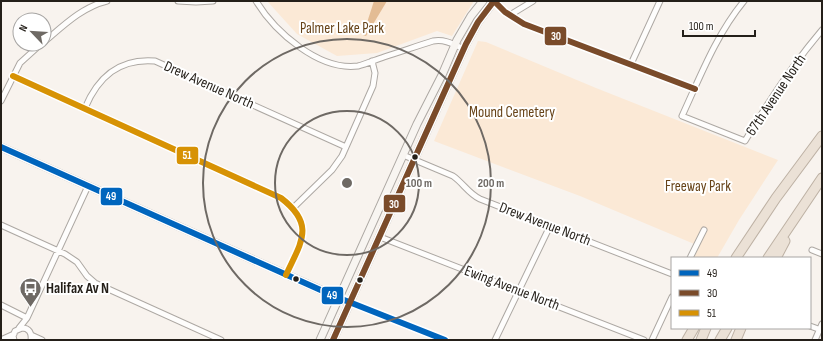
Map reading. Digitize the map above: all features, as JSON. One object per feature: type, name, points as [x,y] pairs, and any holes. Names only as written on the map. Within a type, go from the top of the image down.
[{"type":"highway","points":[[737,257],[776,198],[822,136]]},
{"type":"highway","points":[[744,257],[800,167]]},
{"type":"highway","points":[[769,257],[822,178]]},
{"type":"highway","points":[[777,257],[813,191]]},
{"type":"highway","points":[[687,340],[693,329]]},
{"type":"highway","points":[[701,340],[706,329]]},
{"type":"highway","points":[[720,340],[726,329]]},
{"type":"highway","points":[[736,340],[741,329]]},
{"type":"street","points":[[52,36],[79,14],[91,7],[107,1]]},
{"type":"street","points":[[178,1],[213,1]]},
{"type":"street","points":[[256,1],[268,18],[290,40],[317,56],[336,64],[357,66],[433,41],[447,41],[464,49]]},
{"type":"street","points":[[320,340],[403,155],[455,45],[471,16],[482,1]]},
{"type":"street","points":[[333,340],[464,49],[478,22],[494,1],[505,12],[524,24],[695,89],[718,39],[732,16],[744,1]]},
{"type":"street","points":[[510,15],[533,1]]},
{"type":"street","points":[[631,64],[658,2]]},
{"type":"street","name":"67th Avenue North","points":[[695,89],[682,116],[745,140],[785,79],[822,30]]},
{"type":"street","points":[[1,100],[20,63],[32,52]]},
{"type":"street","name":"Drew Avenue North","points":[[85,108],[95,89],[111,71],[128,62],[136,60],[155,61],[346,147]]},
{"type":"street","points":[[293,208],[332,170],[340,160],[373,86],[375,73],[372,61]]},
{"type":"street","points":[[13,76],[273,193],[281,198],[293,208],[301,219],[303,226],[303,234],[299,246],[286,275]]},
{"type":"street","points":[[1,147],[350,303],[445,340]]},
{"type":"street","name":"Drew Avenue North","points":[[403,155],[453,176],[459,180],[474,196],[671,274]]},
{"type":"street","points":[[4,340],[14,334],[27,318],[88,186]]},
{"type":"street","points":[[1,225],[59,251],[77,262],[87,276],[95,283],[221,340]]},
{"type":"street","points":[[495,340],[550,226]]},
{"type":"street","points":[[690,257],[704,230]]},
{"type":"street","name":"Ewing Avenue North","points":[[380,236],[644,340]]},
{"type":"street","points":[[812,250],[822,254]]},
{"type":"street","points":[[652,340],[671,299]]},
{"type":"street","points":[[1,305],[27,318]]},
{"type":"street","points":[[27,318],[28,329],[31,337],[42,340]]},
{"type":"street","points":[[815,340],[821,330],[822,324]]},
{"type":"street","points":[[811,326],[821,330]]},
{"type":"street","points":[[19,328],[28,329]]},
{"type":"street","points":[[14,334],[14,340]]},
{"type":"green space","name":"Palmer Lake Park","points":[[267,1],[474,1],[452,36],[437,31],[377,53],[337,56],[297,34]]},
{"type":"green space","name":"Mound Cemetery","points":[[478,41],[486,42],[596,88],[778,160],[739,220],[718,257],[694,257],[699,246],[580,196],[434,141]]},
{"type":"shaded area","points":[[374,1],[387,1],[366,36],[363,35]]},
{"type":"transit line","name":"30","points":[[333,340],[466,44],[478,22],[494,1],[505,12],[524,24],[695,89]]},
{"type":"transit line","name":"51","points":[[13,76],[281,198],[299,217],[302,226],[300,243],[286,275]]},
{"type":"transit line","name":"49","points":[[1,147],[334,296],[445,340]]},
{"type":"place","name":"Halifax Av N","points":[[31,308]]},
{"type":"park label","name":"Freeway Park","points":[[698,186]]}]
